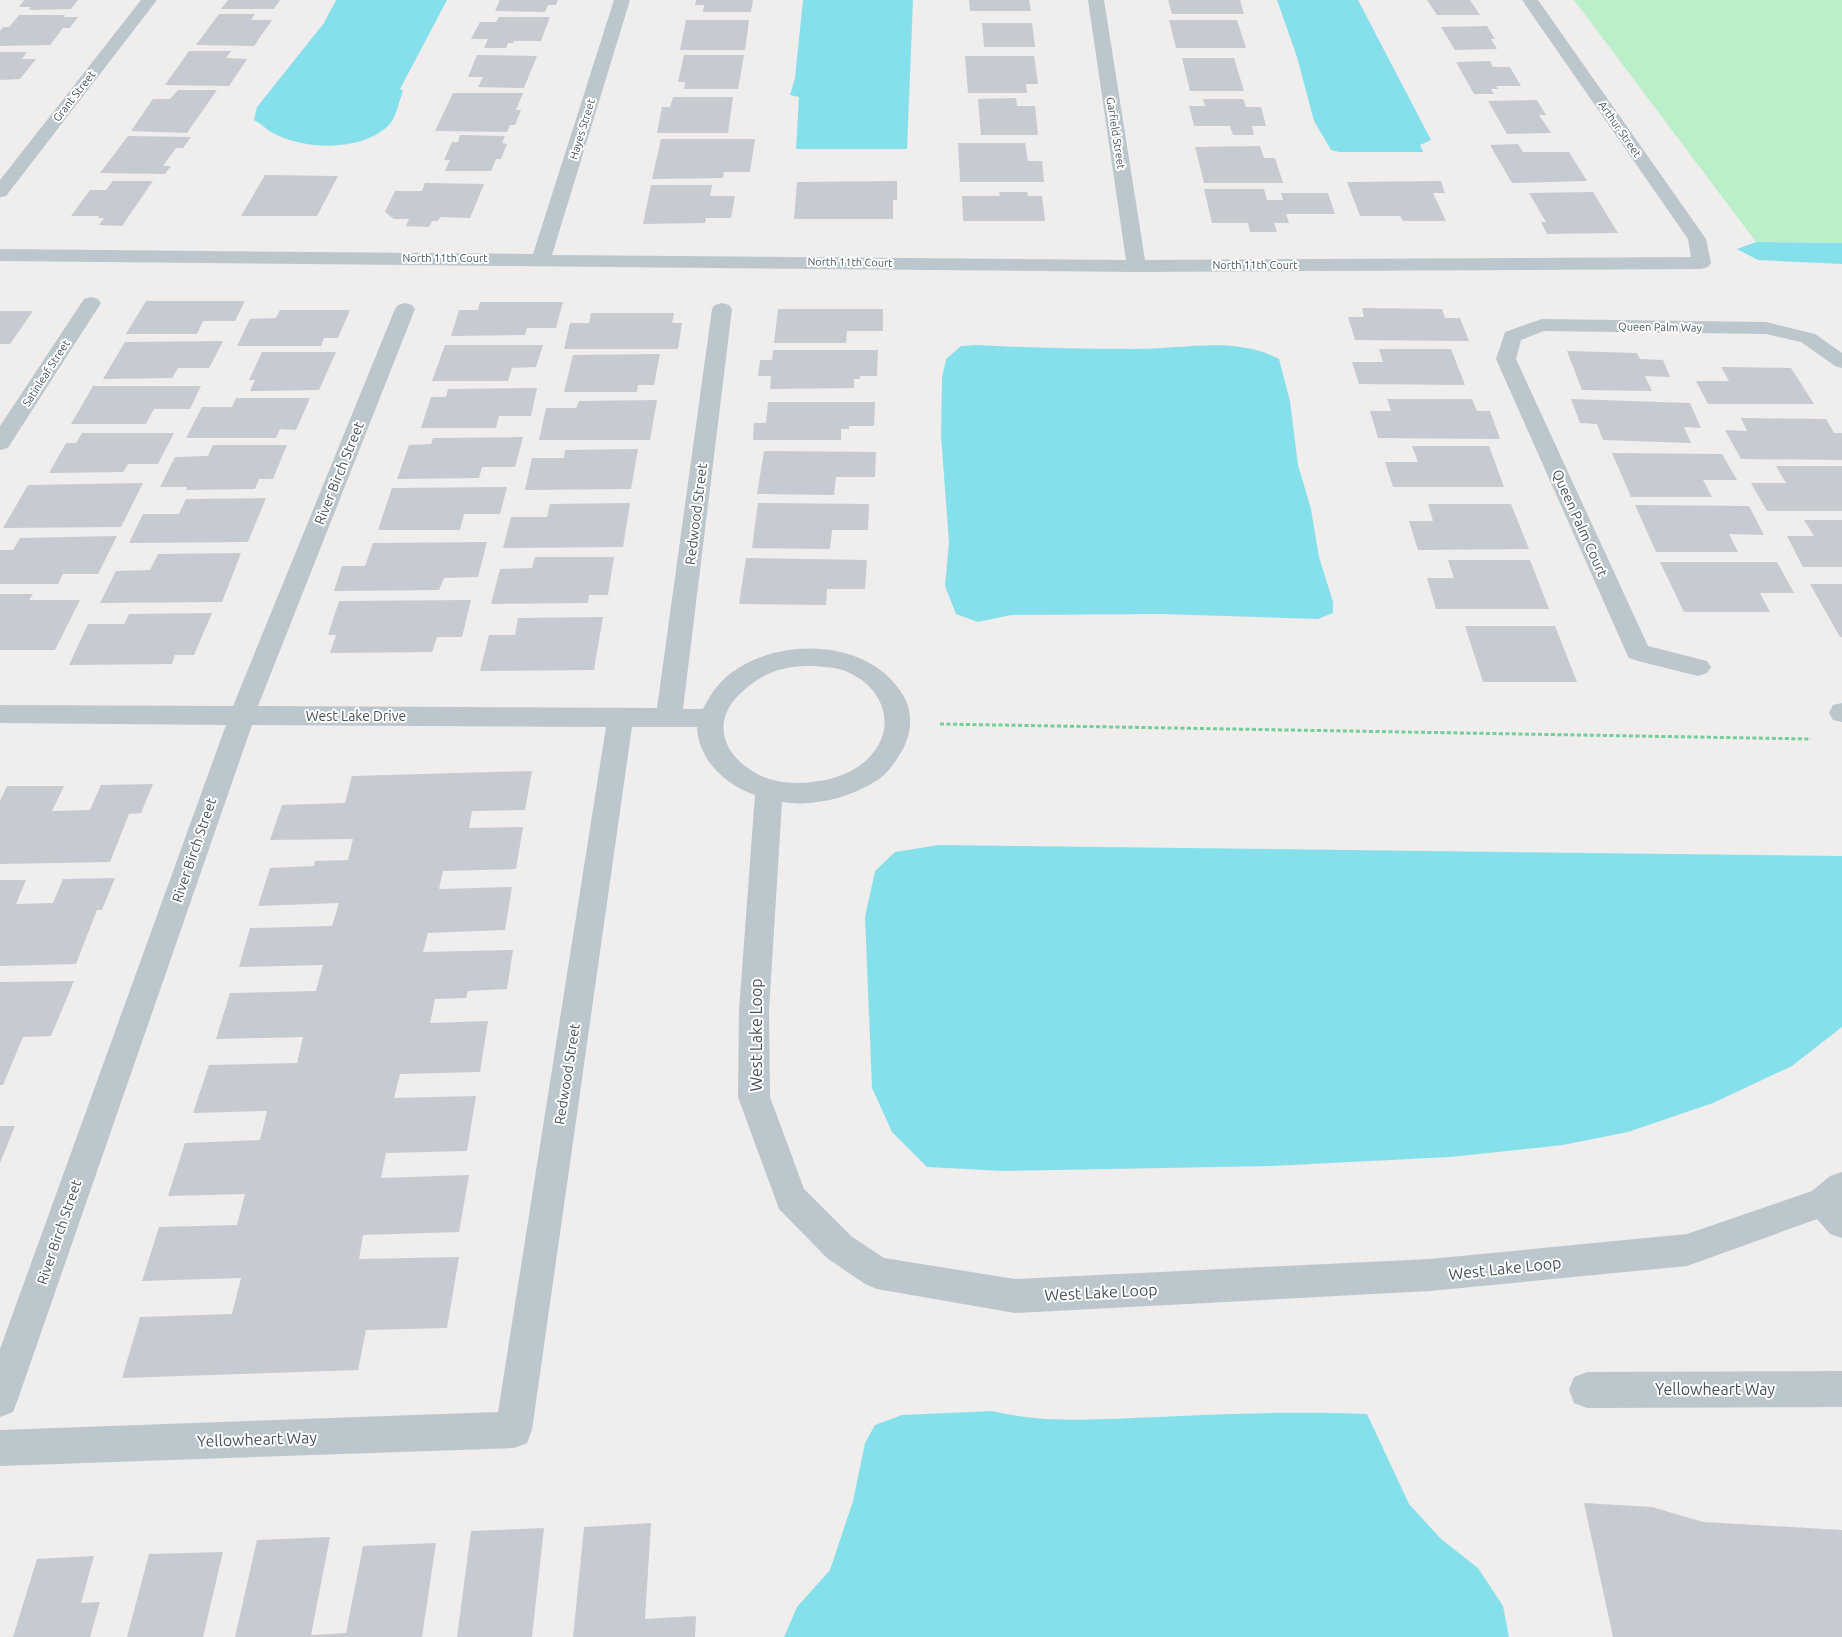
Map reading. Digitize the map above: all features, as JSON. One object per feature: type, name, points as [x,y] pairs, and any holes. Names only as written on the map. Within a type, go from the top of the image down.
[{"type":"street","name":"Grant Street","points":[[0,192],[148,0]]},
{"type":"street","name":"Hayes Street","points":[[541,259],[622,0]]},
{"type":"street","name":"Garfield Street","points":[[1096,0],[1136,266]]},
{"type":"street","name":"Arthur Street","points":[[1530,0],[1697,239],[1701,263]]},
{"type":"street","name":"North 11th Court","points":[[0,255],[1136,266],[1701,263]]},
{"type":"street","name":"Satinleaf Street","points":[[0,444],[91,303]]},
{"type":"street","name":"River Birch Street","points":[[0,1399],[242,715],[406,309]]},
{"type":"street","name":"Redwood Street","points":[[669,718],[722,309]]},
{"type":"street","name":"Queen Palm Way","points":[[1512,336],[1542,325],[1766,328],[1808,338],[1842,362]]},
{"type":"street","name":"Queen Palm Court","points":[[1512,336],[1506,360],[1638,652],[1698,667]]},
{"type":"street","points":[[813,657],[846,662],[875,677],[894,698],[900,723],[894,745],[880,764],[858,780],[830,790],[799,793],[769,789],[742,778],[722,761],[711,741],[711,718],[723,693],[746,674],[778,661],[813,657]]},
{"type":"street","name":"West Lake Drive","points":[[0,714],[711,718]]},
{"type":"street","name":"Redwood Street","points":[[514,1430],[620,718]]},
{"type":"street","name":"West Lake Loop","points":[[769,789],[754,1010],[754,1097],[791,1198],[839,1247],[877,1273],[1015,1296],[1430,1275],[1687,1250],[1836,1204]]},
{"type":"street","name":"Yellowheart Way","points":[[1587,1390],[1842,1389]]},
{"type":"street","name":"Yellowheart Way","points":[[0,1448],[514,1430]]},
{"type":"path","points":[[900,723],[1812,739]]},
{"type":"green space","points":[[1574,0],[1842,0],[1842,243],[1756,242]]},
{"type":"water","points":[[336,0],[447,0],[400,89],[403,91],[397,110],[388,126],[364,140],[349,144],[334,146],[318,145],[289,140],[274,134],[254,120],[257,107],[324,23]]},
{"type":"water","points":[[803,0],[913,0],[907,149],[796,149],[799,97],[790,95],[795,78]]},
{"type":"water","points":[[1277,0],[1358,0],[1431,140],[1420,145],[1423,152],[1339,152],[1331,150],[1314,121],[1297,57]]},
{"type":"water","points":[[1756,242],[1842,243],[1842,264],[1758,260],[1737,249]]},
{"type":"water","points":[[1210,345],[1245,348],[1279,359],[1290,401],[1298,465],[1311,509],[1319,557],[1333,602],[1333,613],[1318,619],[1162,614],[1011,615],[978,622],[956,614],[945,586],[949,542],[941,436],[942,378],[946,359],[961,346],[1117,349]]},
{"type":"water","points":[[939,845],[1842,856],[1842,1027],[1792,1066],[1713,1103],[1628,1132],[1563,1145],[1450,1157],[1272,1166],[1003,1171],[927,1167],[892,1132],[872,1088],[865,917],[875,871],[895,852]]},
{"type":"water","points":[[992,1411],[1033,1418],[1075,1420],[1262,1413],[1367,1414],[1409,1504],[1441,1539],[1478,1568],[1503,1606],[1509,1637],[784,1637],[797,1607],[830,1570],[853,1501],[865,1443],[875,1425],[902,1415]]},
{"type":"building","points":[[24,0],[78,0],[71,9],[29,10],[31,7],[19,7]]},
{"type":"building","points":[[228,0],[280,0],[274,9],[221,9]]},
{"type":"building","points":[[500,0],[558,0],[556,5],[548,5],[545,12],[495,11]]},
{"type":"building","points":[[696,0],[753,0],[751,12],[703,12],[704,5],[695,5]]},
{"type":"building","points":[[969,0],[1029,0],[1031,11],[970,11]]},
{"type":"building","points":[[1168,0],[1240,0],[1244,14],[1172,14]]},
{"type":"building","points":[[1427,0],[1470,0],[1480,15],[1437,15]]},
{"type":"building","points":[[219,14],[255,14],[251,20],[272,20],[254,46],[196,45]]},
{"type":"building","points":[[19,15],[65,15],[63,17],[78,17],[70,28],[63,28],[50,45],[0,46],[0,31],[3,27],[9,27]]},
{"type":"building","points":[[499,17],[550,17],[541,41],[514,41],[513,43],[508,43],[506,48],[484,48],[488,39],[471,39],[480,22],[496,22]]},
{"type":"building","points":[[686,20],[749,20],[745,50],[680,50]]},
{"type":"building","points":[[1169,20],[1237,20],[1246,48],[1176,48]]},
{"type":"building","points":[[982,23],[1032,23],[1035,47],[984,47]]},
{"type":"building","points":[[1487,26],[1495,39],[1491,39],[1497,49],[1455,50],[1441,27]]},
{"type":"building","points":[[189,51],[231,51],[226,58],[247,59],[229,86],[165,85]]},
{"type":"building","points":[[0,52],[27,52],[22,59],[36,59],[20,79],[0,80]]},
{"type":"building","points":[[477,55],[537,56],[524,88],[478,87],[483,77],[468,77]]},
{"type":"building","points":[[684,55],[744,55],[738,89],[684,89],[685,82],[678,82]]},
{"type":"building","points":[[965,56],[1034,56],[1038,84],[1026,84],[1027,93],[968,93]]},
{"type":"building","points":[[1182,58],[1234,58],[1244,91],[1190,91]]},
{"type":"building","points":[[1490,61],[1493,67],[1510,67],[1521,86],[1496,86],[1498,89],[1491,89],[1494,94],[1474,94],[1456,62]]},
{"type":"building","points":[[178,90],[217,90],[187,133],[131,131],[153,99],[170,99]]},
{"type":"building","points":[[453,93],[523,93],[516,110],[521,110],[515,125],[510,125],[507,132],[435,131]]},
{"type":"building","points":[[673,97],[733,97],[728,133],[657,133],[662,107],[670,107]]},
{"type":"building","points":[[1016,98],[1017,106],[1035,106],[1038,135],[981,135],[978,99]]},
{"type":"building","points":[[1203,99],[1243,99],[1246,107],[1261,107],[1266,126],[1252,126],[1254,135],[1233,135],[1230,126],[1194,126],[1189,106],[1205,106]]},
{"type":"building","points":[[1537,100],[1546,115],[1539,115],[1551,133],[1507,134],[1488,101]]},
{"type":"building","points":[[460,135],[505,136],[502,143],[507,144],[501,159],[496,159],[491,171],[445,171],[450,160],[444,160],[452,142],[458,142]]},
{"type":"building","points":[[128,136],[191,137],[183,148],[176,148],[163,166],[171,166],[165,174],[100,173]]},
{"type":"building","points":[[661,139],[755,139],[750,172],[724,172],[723,178],[652,179]]},
{"type":"building","points":[[958,143],[1025,143],[1028,161],[1042,161],[1044,182],[960,182]]},
{"type":"building","points":[[1518,144],[1523,152],[1569,152],[1587,181],[1512,183],[1490,145]]},
{"type":"building","points":[[1260,146],[1264,158],[1275,158],[1283,183],[1204,183],[1195,147]]},
{"type":"building","points":[[265,175],[338,176],[317,216],[241,216]]},
{"type":"building","points":[[113,181],[153,181],[122,226],[99,225],[104,218],[98,218],[99,216],[71,216],[90,190],[106,190]]},
{"type":"building","points":[[897,181],[897,200],[893,200],[893,219],[794,219],[797,182]]},
{"type":"building","points":[[1441,181],[1445,193],[1433,193],[1446,221],[1403,221],[1400,216],[1360,216],[1347,182]]},
{"type":"building","points":[[425,183],[484,184],[470,218],[440,217],[438,221],[432,221],[429,227],[406,226],[409,219],[394,219],[385,212],[395,191],[422,191]]},
{"type":"building","points":[[651,185],[712,185],[710,196],[735,196],[731,218],[706,218],[705,223],[643,224]]},
{"type":"building","points":[[1204,189],[1264,189],[1267,200],[1283,200],[1281,193],[1328,193],[1335,214],[1286,214],[1289,223],[1274,223],[1277,232],[1250,232],[1248,223],[1212,223]]},
{"type":"building","points":[[999,192],[1027,192],[1028,196],[1042,196],[1045,221],[963,221],[962,196],[1000,196]]},
{"type":"building","points":[[1593,192],[1618,233],[1547,234],[1541,222],[1546,222],[1529,193]]},
{"type":"building","points":[[146,301],[245,301],[235,321],[203,321],[197,334],[126,334]]},
{"type":"building","points":[[480,302],[563,302],[556,328],[527,328],[525,335],[451,336],[459,310],[478,310]]},
{"type":"building","points":[[1362,308],[1442,309],[1445,318],[1460,318],[1469,341],[1355,340],[1348,317],[1364,317]]},
{"type":"building","points":[[778,309],[883,309],[883,331],[847,331],[846,343],[774,343]]},
{"type":"building","points":[[280,310],[350,310],[338,338],[324,338],[321,346],[237,346],[250,319],[276,318]]},
{"type":"building","points":[[0,311],[33,311],[10,344],[0,344]]},
{"type":"building","points":[[591,313],[674,313],[672,323],[682,323],[678,349],[564,349],[570,323],[589,323]]},
{"type":"building","points":[[223,341],[209,368],[178,368],[172,378],[103,379],[125,342]]},
{"type":"building","points":[[445,345],[543,345],[536,367],[512,368],[508,381],[432,381]]},
{"type":"building","points":[[1379,349],[1451,349],[1465,385],[1359,384],[1352,362],[1383,362]]},
{"type":"building","points":[[773,350],[878,350],[877,376],[860,376],[860,379],[854,379],[854,388],[770,389],[771,376],[758,376],[760,360],[772,360]]},
{"type":"building","points":[[1567,351],[1637,353],[1640,359],[1663,360],[1670,377],[1645,376],[1652,391],[1582,390]]},
{"type":"building","points":[[262,352],[336,352],[319,390],[250,391],[255,380],[249,380]]},
{"type":"building","points":[[660,354],[654,385],[638,385],[637,392],[564,392],[573,355]]},
{"type":"building","points":[[1721,367],[1791,368],[1814,404],[1708,404],[1696,381],[1729,381]]},
{"type":"building","points":[[93,386],[201,386],[190,409],[154,409],[146,424],[71,424]]},
{"type":"building","points":[[537,388],[531,416],[499,416],[496,428],[421,428],[431,397],[446,397],[448,389]]},
{"type":"building","points":[[236,398],[310,398],[296,430],[280,429],[276,438],[186,438],[202,407],[232,407]]},
{"type":"building","points":[[1387,399],[1472,399],[1477,411],[1490,411],[1500,439],[1378,438],[1370,411],[1391,411]]},
{"type":"building","points":[[1571,399],[1690,403],[1701,428],[1684,427],[1691,443],[1603,440],[1597,424],[1580,423]]},
{"type":"building","points":[[657,400],[650,440],[539,440],[546,408],[576,408],[579,401]]},
{"type":"building","points":[[768,402],[875,402],[874,426],[849,426],[849,429],[841,429],[841,440],[753,440],[754,423],[766,423]]},
{"type":"building","points":[[1741,418],[1826,419],[1834,433],[1842,433],[1842,460],[1741,459],[1725,430],[1747,431]]},
{"type":"building","points":[[82,433],[174,433],[158,464],[128,464],[123,472],[49,473],[66,443],[76,443]]},
{"type":"building","points":[[523,437],[515,467],[482,467],[479,478],[397,479],[409,445],[431,444],[433,438]]},
{"type":"building","points":[[213,445],[287,445],[273,479],[259,479],[255,489],[186,490],[187,487],[160,487],[175,457],[208,456]]},
{"type":"building","points":[[1412,446],[1489,446],[1504,487],[1393,487],[1385,462],[1418,462]]},
{"type":"building","points":[[638,449],[631,489],[525,490],[532,458],[564,458],[565,450]]},
{"type":"building","points":[[764,451],[876,452],[875,477],[836,477],[834,495],[757,494]]},
{"type":"building","points":[[1612,453],[1722,454],[1737,480],[1703,480],[1712,497],[1631,497]]},
{"type":"building","points":[[1776,466],[1842,466],[1842,511],[1767,511],[1751,483],[1786,483]]},
{"type":"building","points":[[143,483],[121,527],[3,528],[28,485]]},
{"type":"building","points":[[507,487],[500,514],[464,514],[460,530],[378,530],[392,488]]},
{"type":"building","points":[[266,498],[248,542],[129,543],[143,514],[179,514],[186,499]]},
{"type":"building","points":[[630,503],[623,547],[503,548],[511,517],[547,517],[550,504]]},
{"type":"building","points":[[758,503],[869,504],[868,530],[832,530],[830,549],[752,548]]},
{"type":"building","points":[[1428,504],[1511,504],[1529,549],[1418,550],[1409,521],[1433,521]]},
{"type":"building","points":[[1635,505],[1749,506],[1764,535],[1729,534],[1738,552],[1656,552]]},
{"type":"building","points":[[1804,520],[1842,520],[1842,567],[1803,567],[1787,536],[1814,536]]},
{"type":"building","points":[[117,536],[98,574],[63,574],[58,584],[0,584],[0,550],[13,550],[20,538]]},
{"type":"building","points":[[487,542],[478,577],[444,578],[439,590],[334,591],[342,566],[365,566],[373,543]]},
{"type":"building","points":[[241,553],[222,602],[100,603],[116,571],[150,570],[158,554]]},
{"type":"building","points":[[535,557],[614,557],[608,595],[589,595],[588,603],[491,604],[500,569],[532,568]]},
{"type":"building","points":[[746,558],[867,560],[865,589],[827,589],[826,605],[739,604]]},
{"type":"building","points":[[1448,560],[1530,560],[1549,609],[1436,609],[1427,578],[1454,578]]},
{"type":"building","points":[[1660,562],[1777,562],[1794,593],[1760,593],[1770,612],[1684,612]]},
{"type":"building","points":[[1810,584],[1842,584],[1842,637],[1840,637]]},
{"type":"building","points":[[0,594],[33,594],[29,600],[80,600],[55,650],[0,650]]},
{"type":"building","points":[[471,600],[462,637],[437,637],[432,652],[330,653],[336,635],[328,635],[339,601]]},
{"type":"building","points":[[212,613],[194,655],[175,655],[172,664],[69,665],[88,624],[124,624],[129,614]]},
{"type":"building","points":[[603,617],[594,670],[480,671],[489,635],[515,635],[518,618]]},
{"type":"building","points":[[1465,626],[1555,626],[1577,682],[1483,682]]},
{"type":"building","points":[[532,771],[525,810],[472,811],[469,828],[523,827],[516,869],[443,871],[439,889],[512,887],[505,930],[428,933],[423,952],[513,950],[507,989],[468,991],[466,998],[435,999],[430,1023],[488,1021],[480,1072],[400,1074],[394,1098],[476,1096],[467,1151],[386,1153],[381,1178],[469,1175],[459,1232],[363,1235],[359,1259],[459,1257],[447,1328],[366,1330],[358,1370],[122,1378],[140,1317],[232,1314],[241,1278],[142,1281],[159,1227],[237,1225],[245,1194],[168,1196],[185,1143],[260,1140],[267,1111],[193,1113],[209,1065],[297,1063],[303,1037],[216,1039],[230,993],[316,991],[323,965],[239,967],[250,928],[332,926],[339,903],[258,906],[270,868],[314,866],[315,861],[348,860],[353,839],[270,840],[282,805],[345,803],[352,776]]},
{"type":"building","points":[[153,784],[141,813],[129,814],[110,862],[0,864],[0,801],[7,786],[64,786],[52,811],[90,810],[101,785]]},
{"type":"building","points":[[115,878],[102,910],[97,910],[76,964],[0,966],[0,880],[26,880],[16,904],[53,903],[63,879]]},
{"type":"building","points":[[74,981],[51,1036],[23,1037],[3,1085],[0,1085],[0,982]]},
{"type":"building","points":[[0,1126],[15,1126],[0,1163]]},
{"type":"building","points":[[1584,1503],[1652,1507],[1703,1522],[1842,1530],[1842,1637],[1613,1637]]},
{"type":"building","points":[[651,1523],[645,1619],[696,1616],[695,1637],[573,1637],[584,1527]]},
{"type":"building","points":[[544,1528],[532,1637],[457,1637],[471,1531]]},
{"type":"building","points":[[330,1537],[311,1635],[346,1633],[363,1546],[436,1543],[422,1637],[235,1637],[257,1540]]},
{"type":"building","points":[[223,1552],[203,1637],[127,1637],[149,1554]]},
{"type":"building","points":[[94,1556],[81,1603],[100,1602],[90,1637],[13,1637],[37,1559]]}]
